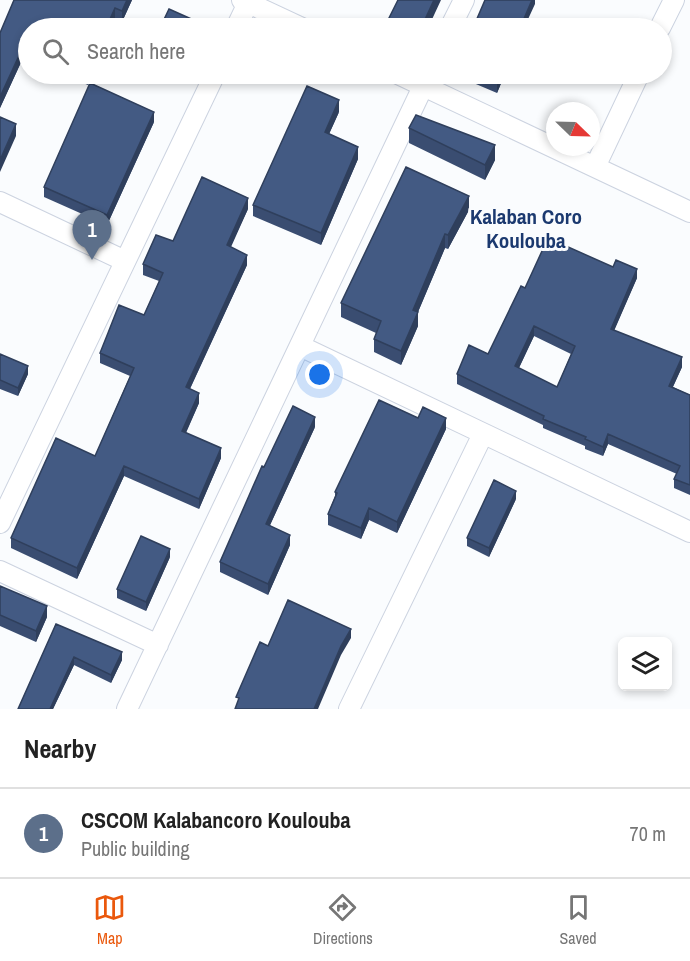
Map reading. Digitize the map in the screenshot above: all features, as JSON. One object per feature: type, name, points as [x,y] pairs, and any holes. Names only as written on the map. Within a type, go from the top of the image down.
[{"type":"street","points":[[455,18],[464,0]]},
{"type":"street","points":[[665,18],[674,0]]},
{"type":"street","points":[[239,18],[245,2],[280,18]]},
{"type":"street","points":[[0,523],[210,84]]},
{"type":"street","points":[[127,709],[424,84]]},
{"type":"street","points":[[434,84],[595,167],[690,212]]},
{"type":"street","points":[[595,167],[634,84]]},
{"type":"street","points":[[0,202],[125,261]]},
{"type":"street","points":[[300,346],[690,532]]},
{"type":"street","points":[[349,709],[483,434]]},
{"type":"street","points":[[0,571],[158,645]]},
{"type":"building","points":[[14,0],[127,0],[122,11],[115,8],[110,18],[18,18],[18,58],[0,97],[0,33]]},
{"type":"building","points":[[398,0],[434,0],[426,18],[389,18]]},
{"type":"building","points":[[485,0],[532,0],[524,18],[477,18]]},
{"type":"building","points":[[169,9],[189,18],[165,18]]},
{"type":"building","points":[[90,84],[154,112],[107,215],[44,187]]},
{"type":"building","points":[[307,86],[339,100],[325,132],[358,147],[321,233],[253,205]]},
{"type":"building","points":[[416,115],[495,145],[485,165],[409,128]]},
{"type":"building","points":[[0,117],[16,124],[0,160]]},
{"type":"building","points":[[406,167],[469,196],[448,235],[445,234],[413,310],[418,312],[401,351],[374,339],[381,321],[341,303]]},
{"type":"building","points":[[202,177],[248,198],[227,245],[247,255],[186,387],[199,393],[182,431],[221,448],[199,499],[124,466],[77,568],[11,538],[56,438],[95,456],[134,368],[100,353],[119,305],[144,315],[163,273],[143,264],[156,235],[173,241]]},
{"type":"building","points":[[548,238],[613,267],[616,260],[637,269],[611,329],[682,357],[669,386],[690,395],[690,485],[674,479],[680,466],[608,434],[603,447],[457,374],[469,345],[488,354],[521,286],[525,288]],"holes":[[[534,326],[575,346],[557,387],[515,366]]]},
{"type":"building","points":[[0,354],[28,366],[18,388],[0,380]]},
{"type":"building","points":[[379,400],[418,418],[423,407],[446,418],[397,522],[369,508],[361,528],[328,514],[337,493],[335,492]]},
{"type":"building","points":[[293,406],[315,417],[266,524],[290,535],[268,584],[220,562],[262,466],[264,467]]},
{"type":"building","points":[[494,480],[516,491],[489,548],[467,538]]},
{"type":"building","points":[[141,536],[170,549],[146,602],[117,589]]},
{"type":"building","points":[[0,586],[47,606],[36,631],[0,615]]},
{"type":"building","points":[[288,600],[351,629],[341,646],[314,709],[235,709],[239,698],[236,697],[260,642],[268,646]]},
{"type":"building","points":[[56,624],[122,652],[111,675],[74,657],[50,709],[18,709]]},
{"type":"place","name":"CSCOM Kalabancoro Koulouba","points":[[92,260]]},
{"type":"district","name":"Kalaban Coro Koulouba","points":[[526,228]]}]
